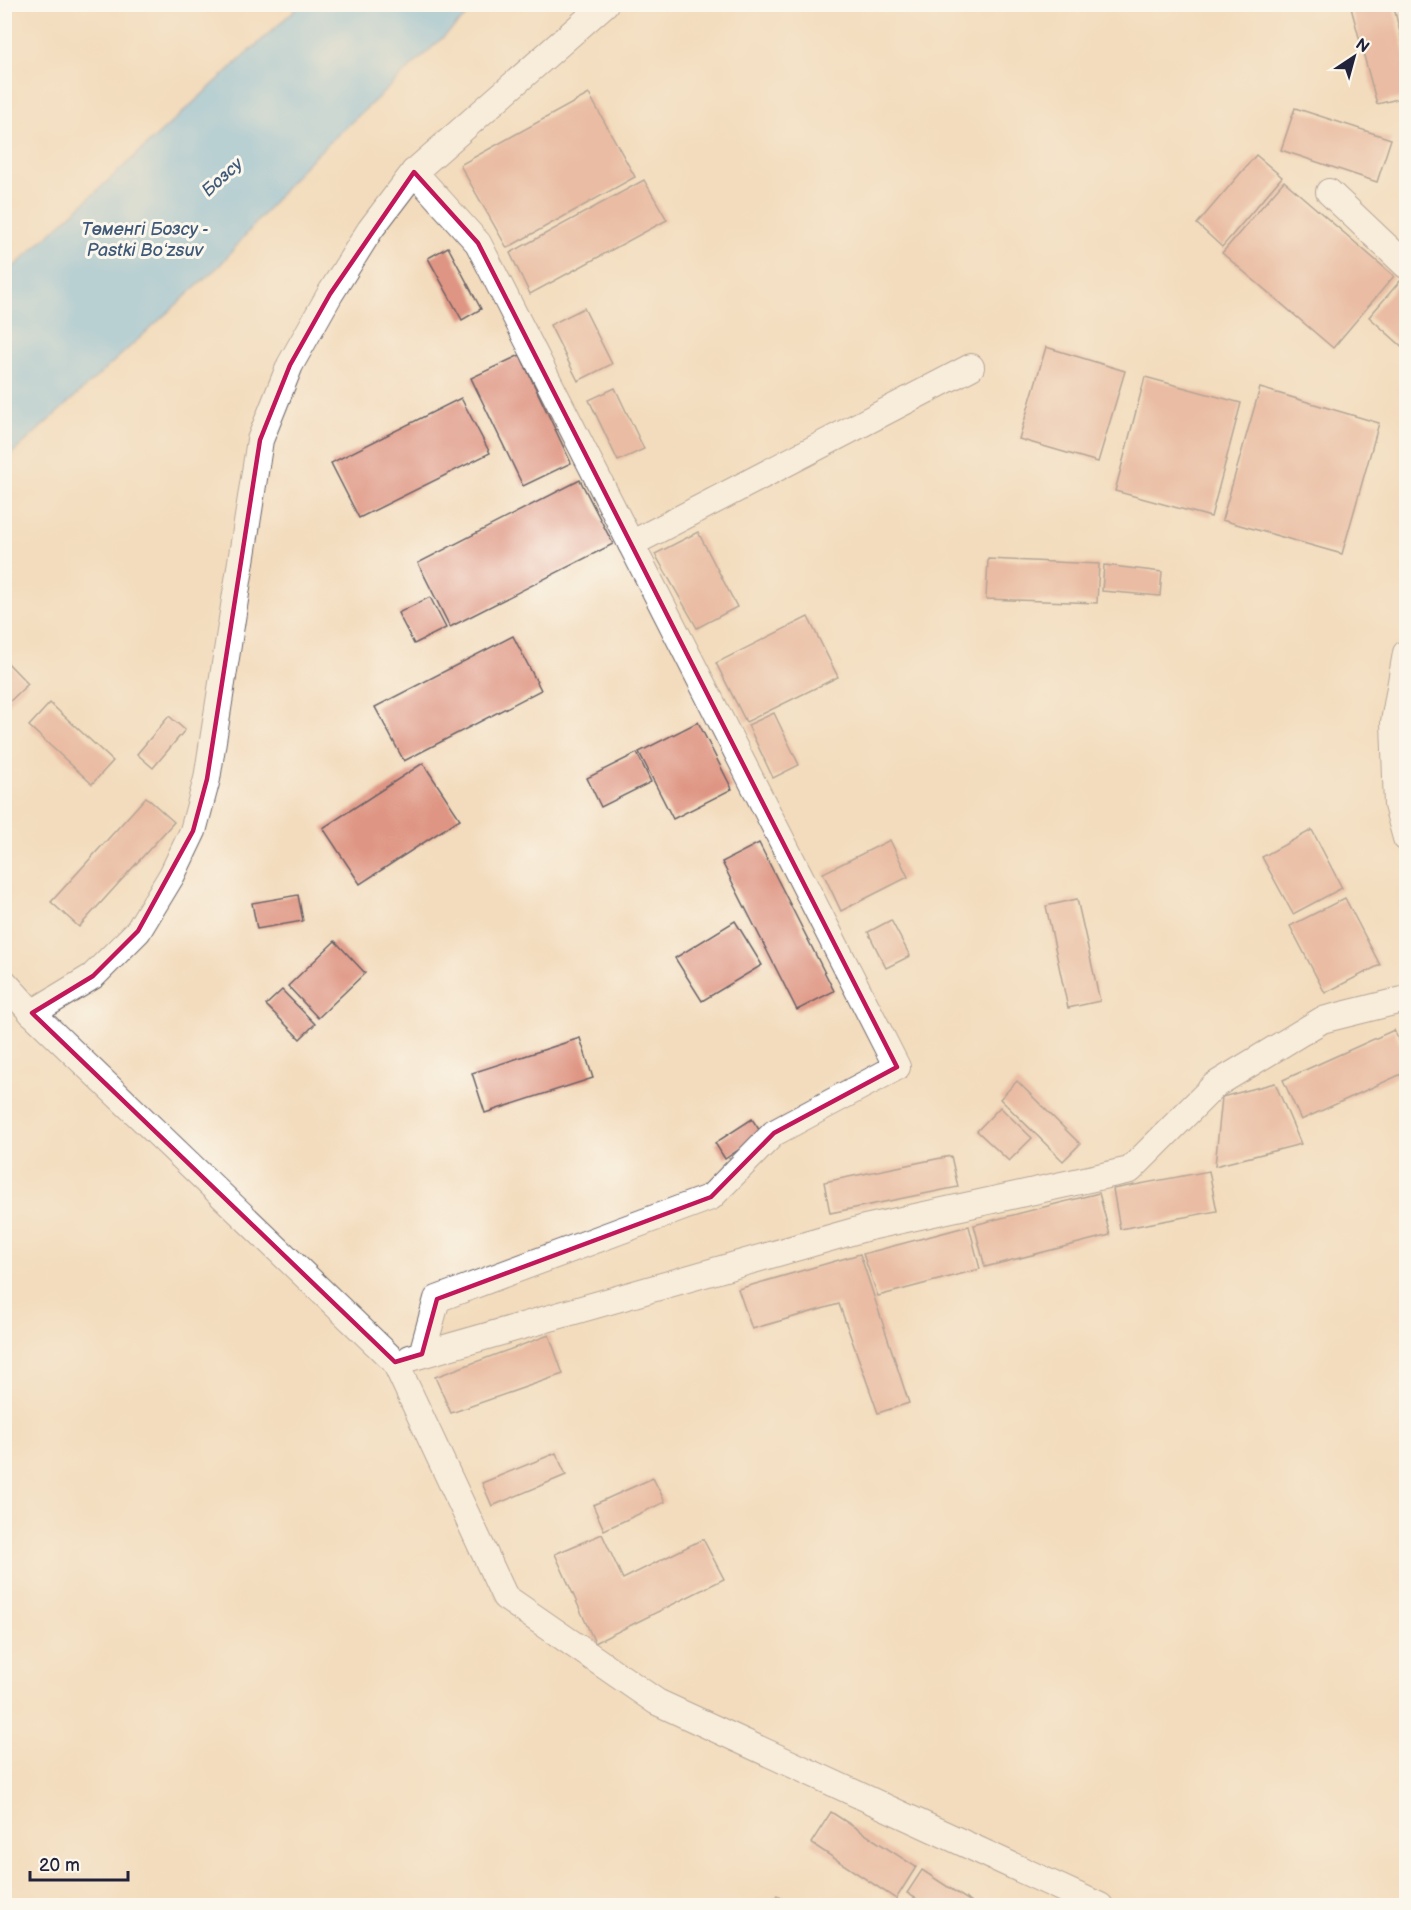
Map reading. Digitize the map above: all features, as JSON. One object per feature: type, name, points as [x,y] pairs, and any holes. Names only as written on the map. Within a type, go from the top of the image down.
[{"type":"street","points":[[32,1013],[93,976],[138,931],[172,875],[193,831],[207,779],[260,440],[291,365],[330,294],[370,230],[414,172],[605,4]]},
{"type":"street","points":[[414,172],[478,243],[897,1067],[774,1133],[711,1197],[436,1299],[422,1354]]},
{"type":"street","points":[[1329,192],[1407,265]]},
{"type":"street","points":[[631,544],[970,368]]},
{"type":"street","points":[[1407,653],[1394,722],[1398,805],[1407,838]]},
{"type":"street","points":[[4,982],[32,1013],[395,1362],[505,1597],[657,1702],[1100,1905]]},
{"type":"street","points":[[395,1362],[865,1228],[1130,1170],[1215,1085],[1322,1020],[1407,999]]},
{"type":"highlighted area","points":[[414,172],[478,243],[897,1067],[774,1133],[711,1197],[437,1299],[422,1354],[395,1362],[32,1013],[93,976],[138,931],[193,831],[207,779],[260,440],[290,365],[330,294]]},
{"type":"water","name":"Төменгі Бозсу - Pastki Boʻzsuv","points":[[300,5],[478,5],[305,165],[220,265],[5,460],[5,275]]},
{"type":"building","points":[[1350,4],[1393,4],[1406,56],[1406,97],[1377,104]]},
{"type":"building","points":[[589,94],[635,177],[507,248],[460,165]]},
{"type":"building","points":[[1295,108],[1391,139],[1377,182],[1281,150]]},
{"type":"building","points":[[1256,155],[1282,177],[1222,247],[1197,224]]},
{"type":"building","points":[[644,180],[667,220],[530,294],[510,253]]},
{"type":"building","points":[[1284,181],[1394,276],[1333,348],[1222,253]]},
{"type":"building","points":[[448,247],[481,309],[462,320],[428,258]]},
{"type":"building","points":[[1400,281],[1406,287],[1406,350],[1369,317]]},
{"type":"building","points":[[584,308],[612,364],[578,381],[550,325]]},
{"type":"building","points":[[1046,347],[1125,371],[1098,462],[1019,439]]},
{"type":"building","points":[[520,355],[571,463],[523,486],[471,378]]},
{"type":"building","points":[[1145,377],[1241,403],[1211,517],[1115,491]]},
{"type":"building","points":[[615,388],[644,449],[618,461],[589,400]]},
{"type":"building","points":[[1260,388],[1379,423],[1342,554],[1222,520]]},
{"type":"building","points":[[461,398],[490,453],[359,518],[331,463]]},
{"type":"building","points":[[580,480],[613,544],[450,627],[418,563]]},
{"type":"building","points":[[698,532],[737,607],[697,628],[655,554]]},
{"type":"building","points":[[988,559],[1099,564],[1097,603],[986,599]]},
{"type":"building","points":[[1104,565],[1162,572],[1160,596],[1102,591]]},
{"type":"building","points":[[430,597],[446,628],[414,644],[398,613]]},
{"type":"building","points":[[808,617],[838,677],[746,722],[716,663]]},
{"type":"building","points":[[513,636],[541,690],[404,761],[375,707]]},
{"type":"building","points":[[5,662],[28,684],[5,706]]},
{"type":"building","points":[[50,703],[113,761],[92,784],[29,726]]},
{"type":"building","points":[[774,713],[799,765],[773,778],[748,725]]},
{"type":"building","points":[[169,716],[185,730],[153,768],[137,754]]},
{"type":"building","points":[[698,722],[732,789],[673,819],[639,752]]},
{"type":"building","points":[[637,753],[651,782],[601,807],[587,778]]},
{"type":"building","points":[[423,763],[460,819],[360,884],[323,828]]},
{"type":"building","points":[[146,797],[174,822],[79,927],[51,902]]},
{"type":"building","points":[[1312,830],[1342,888],[1293,914],[1262,857]]},
{"type":"building","points":[[890,840],[908,877],[841,911],[823,873]]},
{"type":"building","points":[[759,843],[834,991],[797,1010],[722,862]]},
{"type":"building","points":[[298,895],[303,921],[257,929],[252,903]]},
{"type":"building","points":[[1345,898],[1380,965],[1325,993],[1290,926]]},
{"type":"building","points":[[1077,899],[1100,1001],[1068,1008],[1046,906]]},
{"type":"building","points":[[891,920],[910,956],[886,968],[868,932]]},
{"type":"building","points":[[735,921],[762,965],[702,1001],[675,958]]},
{"type":"building","points":[[335,941],[365,973],[318,1018],[288,986]]},
{"type":"building","points":[[282,990],[315,1024],[300,1039],[266,1005]]},
{"type":"building","points":[[1394,1030],[1406,1057],[1406,1072],[1301,1120],[1283,1080]]},
{"type":"building","points":[[580,1038],[593,1078],[485,1113],[472,1073]]},
{"type":"building","points":[[1017,1081],[1080,1144],[1063,1161],[1000,1099]]},
{"type":"building","points":[[1275,1083],[1301,1144],[1215,1166],[1222,1097]]},
{"type":"building","points":[[1000,1107],[1032,1138],[1009,1161],[977,1131]]},
{"type":"building","points":[[752,1119],[762,1134],[725,1159],[715,1143]]},
{"type":"building","points":[[951,1156],[958,1187],[830,1213],[824,1182]]},
{"type":"building","points":[[1209,1171],[1217,1211],[1120,1229],[1113,1189]]},
{"type":"building","points":[[1099,1193],[1110,1235],[985,1267],[974,1225]]},
{"type":"building","points":[[969,1226],[980,1269],[878,1296],[863,1254]]},
{"type":"building","points":[[860,1254],[909,1403],[878,1413],[839,1304],[752,1329],[738,1289]]},
{"type":"building","points":[[549,1335],[563,1374],[451,1413],[435,1377]]},
{"type":"building","points":[[556,1453],[566,1475],[492,1506],[482,1483]]},
{"type":"building","points":[[653,1478],[665,1502],[604,1530],[593,1505]]},
{"type":"building","points":[[602,1534],[623,1579],[703,1539],[724,1579],[595,1643],[555,1554]]},
{"type":"building","points":[[831,1812],[916,1867],[896,1899],[811,1843]]},
{"type":"building","points":[[922,1870],[977,1906],[928,1906],[907,1893]]},
{"type":"building","points":[[777,1895],[792,1906],[770,1906]]},
{"type":"water label","name":"Бозсу","points":[[222,177]]}]
